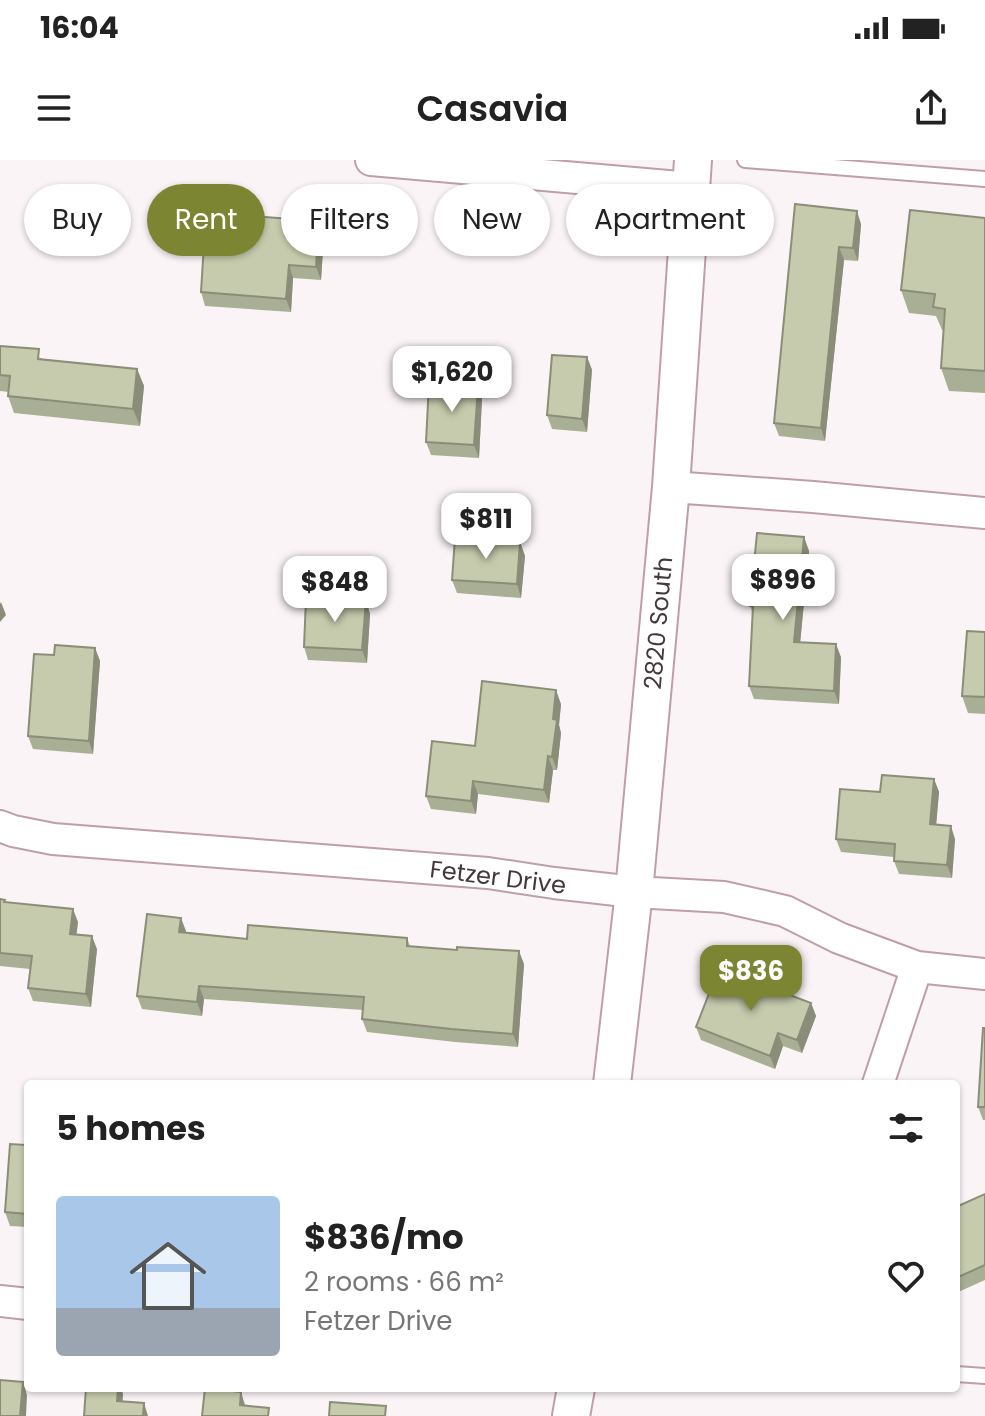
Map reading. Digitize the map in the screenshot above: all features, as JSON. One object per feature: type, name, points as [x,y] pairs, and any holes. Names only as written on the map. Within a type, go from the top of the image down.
[{"type":"street","points":[[371,160],[692,174]]},
{"type":"street","name":"2820 South","points":[[612,1080],[634,892],[671,487],[692,174]]},
{"type":"street","points":[[671,487],[985,513]]},
{"type":"street","name":"Fetzer Drive","points":[[0,826],[53,839],[488,873],[634,892],[724,897],[785,911],[839,938],[917,967],[985,974]]},
{"type":"street","points":[[879,1080],[917,967]]},
{"type":"street","points":[[0,1301],[24,1304]]},
{"type":"street","points":[[571,1416],[575,1392]]},
{"type":"lane","points":[[745,160],[985,179]]},
{"type":"lane","points":[[960,1374],[985,1376]]},
{"type":"building","points":[[795,204],[857,211],[853,248],[839,247],[821,428],[774,423]]},
{"type":"building","points":[[910,210],[985,218],[985,371],[941,368],[945,309],[933,307],[935,294],[901,290]]},
{"type":"building","points":[[265,217],[281,218],[281,256],[317,256],[316,267],[289,265],[286,299],[201,292],[203,256],[265,256]]},
{"type":"building","points":[[0,346],[39,349],[38,359],[137,369],[133,409],[8,396],[10,376],[0,375]]},
{"type":"building","points":[[552,355],[587,357],[582,419],[547,415]]},
{"type":"building","points":[[429,383],[478,386],[474,445],[426,442]]},
{"type":"building","points":[[757,533],[804,537],[794,642],[836,644],[834,691],[749,686],[753,606],[750,606]]},
{"type":"building","points":[[455,538],[520,542],[517,584],[452,580]]},
{"type":"building","points":[[306,598],[366,601],[362,650],[304,647]]},
{"type":"building","points":[[967,631],[985,632],[985,697],[962,696]]},
{"type":"building","points":[[55,645],[95,648],[89,741],[28,736],[34,654],[54,655]]},
{"type":"building","points":[[482,681],[556,690],[553,719],[557,720],[544,790],[473,781],[471,801],[426,796],[432,741],[475,746]]},
{"type":"building","points":[[882,775],[934,779],[930,824],[951,826],[947,865],[894,861],[895,844],[836,839],[840,789],[880,792]]},
{"type":"building","points":[[0,899],[4,902],[73,909],[70,934],[92,936],[86,994],[28,988],[32,956],[0,953]]},
{"type":"building","points":[[147,914],[181,918],[179,932],[247,939],[248,925],[407,938],[407,946],[519,951],[513,1034],[362,1019],[364,997],[199,986],[197,1002],[137,996]]},
{"type":"building","points":[[719,968],[811,1003],[797,1040],[778,1033],[770,1056],[696,1027]]},
{"type":"building","points":[[983,1028],[985,1107],[978,1107]]},
{"type":"building","points":[[10,1144],[24,1145],[24,1214],[5,1212]]},
{"type":"building","points":[[985,1194],[985,1265],[960,1276],[960,1205]]},
{"type":"building","points":[[0,1380],[23,1382],[20,1416],[0,1416]]},
{"type":"building","points":[[86,1392],[118,1392],[117,1401],[144,1403],[143,1416],[84,1416]]},
{"type":"building","points":[[205,1392],[241,1392],[240,1405],[269,1408],[268,1416],[202,1416]]},
{"type":"building","points":[[330,1402],[386,1406],[385,1416],[329,1416]]}]
